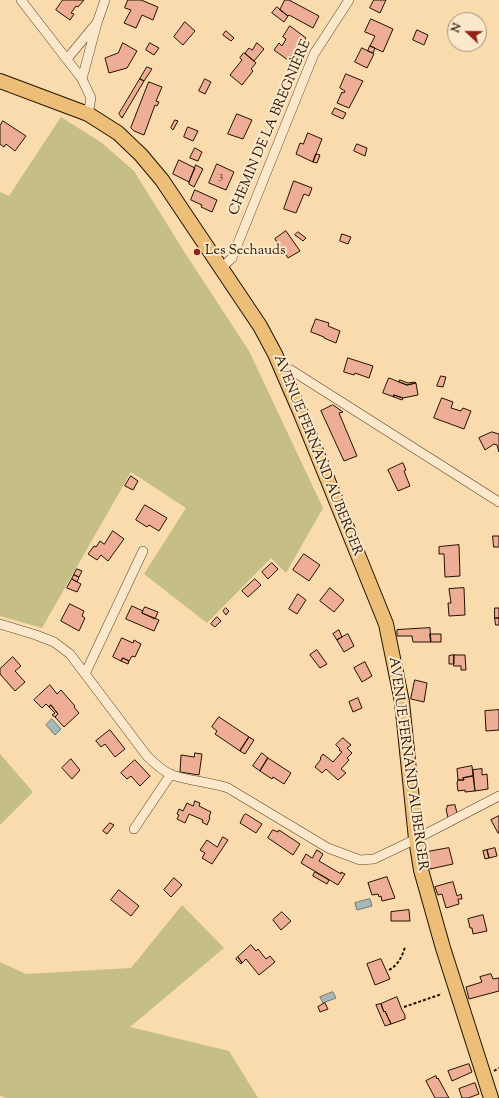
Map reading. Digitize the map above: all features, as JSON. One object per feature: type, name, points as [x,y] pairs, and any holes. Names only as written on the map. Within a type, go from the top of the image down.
[{"type":"main road","name":"AVENUE FERNAND AUBERGER","points":[[0,81],[88,114],[118,133],[141,155],[162,180],[222,268],[260,326],[282,368],[386,624],[402,702],[416,839],[421,870],[443,948],[491,1098]]},
{"type":"street","points":[[21,0],[82,78],[91,98],[88,114]]},
{"type":"street","points":[[82,78],[105,0]]},
{"type":"street","name":"CHEMIN DE LA BREGNIÈRE","points":[[222,268],[232,258],[314,54],[349,0]]},
{"type":"street","points":[[68,60],[97,23]]},
{"type":"street","points":[[282,368],[291,370],[499,502]]},
{"type":"street","points":[[85,674],[143,551]]},
{"type":"street","points":[[0,624],[54,642],[70,654],[147,756],[158,767],[171,774],[228,788],[328,848],[360,860],[374,859],[499,796]]},
{"type":"street","points":[[134,829],[171,774]]},
{"type":"path","points":[[389,970],[397,964],[405,947]]},
{"type":"path","points":[[404,1007],[439,995],[440,992]]},
{"type":"shaded area","points":[[61,117],[102,143],[134,171],[249,351],[323,508],[286,573],[271,558],[207,623],[144,574],[186,508],[131,472],[42,628],[0,616],[0,192],[9,196]]},
{"type":"shaded area","points":[[52,719],[61,729],[55,735],[46,725]]},
{"type":"shaded area","points":[[0,754],[33,792],[0,825]]},
{"type":"shaded area","points":[[370,899],[372,906],[357,910],[355,903]]},
{"type":"shaded area","points":[[182,905],[224,948],[130,1027],[229,1051],[258,1098],[7,1098],[0,1096],[0,962],[26,974],[131,968]]},
{"type":"shaded area","points":[[333,992],[336,998],[323,1003],[320,997]]},
{"type":"building","points":[[63,0],[84,0],[78,7],[76,6],[71,13],[74,14],[70,20],[56,10]]},
{"type":"building","points":[[128,0],[141,0],[158,7],[153,20],[142,15],[136,28],[124,23],[131,10],[125,8]]},
{"type":"building","points":[[285,0],[289,0],[319,16],[313,28],[289,15],[288,16],[280,10]]},
{"type":"building","points":[[374,0],[386,0],[380,13],[370,8]]},
{"type":"building","points":[[277,7],[288,16],[284,22],[272,13]]},
{"type":"building","points":[[371,19],[393,29],[383,52],[370,46],[375,36],[365,32]]},
{"type":"building","points":[[185,22],[195,31],[183,45],[174,37]]},
{"type":"building","points":[[290,26],[306,38],[295,55],[293,54],[288,60],[274,50],[279,43],[282,46],[286,39],[283,37]]},
{"type":"building","points":[[417,30],[428,35],[424,45],[413,40]]},
{"type":"building","points":[[226,31],[234,38],[231,41],[223,35]]},
{"type":"building","points":[[123,43],[137,51],[127,68],[109,73],[105,58],[118,53]]},
{"type":"building","points":[[150,43],[159,48],[154,55],[146,50]]},
{"type":"building","points":[[257,43],[264,49],[254,61],[245,53],[249,48],[252,50]]},
{"type":"building","points":[[370,46],[375,48],[373,53],[368,51]]},
{"type":"building","points":[[362,48],[374,54],[367,68],[355,62]]},
{"type":"building","points":[[244,53],[256,63],[251,69],[253,71],[242,85],[230,75],[242,60],[240,58]]},
{"type":"building","points":[[147,67],[152,69],[144,81],[140,79]]},
{"type":"building","points":[[346,74],[363,81],[349,108],[337,103],[342,92],[344,93],[345,91],[340,88]]},
{"type":"building","points":[[140,79],[144,81],[122,118],[119,114]]},
{"type":"building","points":[[205,79],[211,82],[205,94],[199,91]]},
{"type":"building","points":[[149,82],[162,87],[156,101],[159,102],[157,106],[155,105],[144,135],[134,131],[131,128]]},
{"type":"building","points":[[335,108],[346,113],[343,119],[332,114]]},
{"type":"building","points":[[237,114],[252,120],[243,139],[228,134]]},
{"type":"building","points":[[175,120],[178,121],[173,130],[171,128]]},
{"type":"building","points":[[3,121],[26,136],[15,151],[6,144],[4,147],[0,144],[0,126]]},
{"type":"building","points":[[188,127],[198,131],[193,141],[184,137]]},
{"type":"building","points":[[308,133],[322,139],[313,162],[296,154],[300,143],[303,144]]},
{"type":"building","points":[[357,144],[367,148],[365,156],[354,151]]},
{"type":"building","points":[[195,148],[202,152],[198,161],[190,158]]},
{"type":"building","points":[[316,154],[320,155],[317,163],[313,162]]},
{"type":"building","points":[[179,160],[195,168],[189,182],[173,174]]},
{"type":"building","points":[[217,164],[234,172],[226,190],[209,183]]},
{"type":"building","points":[[196,165],[203,169],[194,187],[189,184],[189,182]]},
{"type":"building","points":[[294,181],[312,188],[309,196],[304,194],[296,213],[284,209]]},
{"type":"building","points":[[195,190],[217,200],[212,212],[191,200]]},
{"type":"building","points":[[286,231],[300,251],[288,258],[275,239]]},
{"type":"building","points":[[298,232],[306,238],[303,241],[295,235]]},
{"type":"building","points":[[342,234],[351,237],[348,244],[340,241]]},
{"type":"building","points":[[316,319],[329,323],[328,326],[340,331],[336,343],[311,332]]},
{"type":"building","points":[[348,358],[373,366],[369,378],[355,373],[354,375],[344,372]]},
{"type":"building","points":[[441,376],[446,377],[443,387],[437,386]]},
{"type":"building","points":[[389,378],[407,385],[416,383],[418,395],[403,398],[394,395],[394,397],[383,393]]},
{"type":"building","points":[[400,380],[408,383],[416,383],[407,385],[399,382]]},
{"type":"building","points":[[394,395],[403,398],[402,400],[394,397]]},
{"type":"building","points":[[442,398],[453,402],[451,408],[461,411],[463,408],[471,411],[464,429],[434,418]]},
{"type":"building","points":[[333,405],[343,412],[339,413],[357,456],[344,461],[321,411]]},
{"type":"building","points":[[492,432],[499,434],[499,452],[497,445],[494,444],[485,450],[479,438]]},
{"type":"building","points":[[403,463],[406,470],[404,471],[410,486],[398,491],[388,470]]},
{"type":"building","points":[[131,476],[138,481],[133,490],[125,486]]},
{"type":"building","points":[[145,505],[167,518],[159,531],[149,525],[147,527],[136,520]]},
{"type":"building","points":[[113,531],[124,539],[108,561],[101,555],[97,560],[88,554],[100,541],[104,544]]},
{"type":"building","points":[[493,536],[499,536],[499,547],[494,547]]},
{"type":"building","points":[[459,545],[460,576],[445,577],[444,554],[439,554],[439,547]]},
{"type":"building","points":[[304,554],[320,565],[309,581],[293,570]]},
{"type":"building","points":[[272,563],[278,569],[268,579],[262,572]]},
{"type":"building","points":[[77,569],[82,571],[79,577],[74,575]]},
{"type":"building","points":[[74,575],[79,577],[77,582],[72,579]]},
{"type":"building","points":[[72,579],[81,584],[77,592],[67,588]]},
{"type":"building","points":[[255,579],[261,585],[248,597],[242,591]]},
{"type":"building","points":[[330,588],[344,600],[334,612],[320,601]]},
{"type":"building","points":[[464,588],[465,615],[449,616],[448,603],[451,603],[449,589]]},
{"type":"building","points":[[298,594],[306,600],[297,614],[289,609]]},
{"type":"building","points":[[70,604],[84,611],[82,616],[85,618],[79,631],[61,621]]},
{"type":"building","points":[[132,606],[143,611],[142,613],[159,620],[154,631],[126,619]]},
{"type":"building","points":[[145,607],[158,612],[155,619],[142,613]]},
{"type":"building","points":[[226,608],[229,611],[226,615],[223,611]]},
{"type":"building","points":[[495,608],[499,608],[499,618],[495,618]]},
{"type":"building","points":[[217,617],[221,621],[215,627],[211,624]]},
{"type":"building","points":[[495,618],[499,618],[499,625],[496,625]]},
{"type":"building","points":[[430,628],[431,642],[413,642],[412,636],[397,636],[397,630]]},
{"type":"building","points":[[339,630],[342,637],[337,640],[333,634]]},
{"type":"building","points":[[348,634],[354,646],[344,652],[337,640]]},
{"type":"building","points":[[430,634],[441,634],[441,642],[431,642]]},
{"type":"building","points":[[122,638],[133,643],[134,640],[141,644],[135,657],[132,656],[129,661],[123,658],[121,661],[113,657]]},
{"type":"building","points":[[317,650],[327,664],[320,668],[310,655]]},
{"type":"building","points":[[454,655],[454,664],[449,664],[449,656]]},
{"type":"building","points":[[454,655],[465,655],[466,670],[461,670],[461,666],[454,666]]},
{"type":"building","points":[[13,657],[21,666],[15,671],[25,682],[15,691],[0,674],[0,669]]},
{"type":"building","points":[[123,658],[129,661],[128,664],[121,661]]},
{"type":"building","points":[[365,662],[372,676],[362,682],[354,668]]},
{"type":"building","points":[[415,680],[427,683],[424,702],[411,699]]},
{"type":"building","points":[[50,685],[57,694],[61,690],[79,713],[64,727],[55,717],[58,714],[51,705],[49,707],[46,704],[42,708],[34,700]]},
{"type":"building","points":[[358,698],[362,708],[353,712],[349,702]]},
{"type":"building","points":[[51,705],[58,714],[55,717],[52,715],[55,713],[49,707]]},
{"type":"building","points":[[499,710],[499,730],[486,731],[485,711]]},
{"type":"building","points":[[219,717],[249,737],[240,751],[215,734],[217,731],[212,727]]},
{"type":"building","points":[[110,730],[125,749],[115,757],[105,744],[101,747],[96,741]]},
{"type":"building","points":[[249,737],[254,740],[245,754],[240,751]]},
{"type":"building","points":[[343,738],[351,745],[347,748],[352,753],[347,758],[349,760],[341,769],[346,773],[338,780],[326,769],[322,773],[315,767],[323,754],[333,762],[342,752],[336,745]]},
{"type":"building","points":[[195,753],[202,754],[199,775],[180,772],[181,755],[194,757]]},
{"type":"building","points":[[262,753],[268,758],[260,771],[253,766]]},
{"type":"building","points":[[268,758],[291,773],[284,784],[273,777],[272,779],[260,771]]},
{"type":"building","points":[[71,759],[80,770],[72,779],[62,768]]},
{"type":"building","points":[[135,760],[150,776],[140,786],[131,776],[127,779],[121,773]]},
{"type":"building","points":[[472,766],[473,776],[463,778],[464,780],[458,780],[457,769]]},
{"type":"building","points":[[482,769],[482,775],[487,774],[488,789],[475,791],[473,770]]},
{"type":"building","points":[[473,776],[475,791],[458,791],[458,780],[464,780],[463,778]]},
{"type":"building","points":[[195,801],[200,803],[199,806],[211,812],[207,825],[202,822],[203,820],[189,814],[185,823],[177,819],[179,809],[183,811],[187,803],[193,806]]},
{"type":"building","points":[[455,805],[457,813],[448,818],[446,809],[447,806]]},
{"type":"building","points":[[246,814],[262,824],[256,833],[240,823]]},
{"type":"building","points":[[499,816],[499,833],[498,833],[491,820]]},
{"type":"building","points":[[110,823],[114,825],[107,834],[103,831]]},
{"type":"building","points":[[273,830],[278,832],[279,830],[300,844],[293,855],[268,838]]},
{"type":"building","points":[[223,837],[228,840],[212,864],[202,858],[205,853],[200,850],[207,840],[217,847]]},
{"type":"building","points":[[449,848],[453,864],[430,869],[427,852]]},
{"type":"building","points":[[495,848],[497,856],[489,858],[487,850]]},
{"type":"building","points":[[317,850],[323,854],[319,861],[341,874],[341,872],[345,874],[338,885],[301,863],[306,854],[312,858]]},
{"type":"building","points":[[487,850],[489,858],[485,859],[483,851]]},
{"type":"building","points":[[315,872],[329,880],[327,884],[313,876]]},
{"type":"building","points":[[387,877],[395,898],[382,901],[381,896],[379,897],[378,894],[372,895],[368,883]]},
{"type":"building","points":[[174,878],[182,885],[171,897],[164,890]]},
{"type":"building","points":[[453,882],[457,896],[461,894],[462,899],[458,899],[459,904],[446,908],[442,894],[438,895],[435,887]]},
{"type":"building","points":[[119,890],[139,906],[131,916],[111,900]]},
{"type":"building","points":[[409,910],[410,921],[391,921],[391,912]]},
{"type":"building","points":[[282,912],[291,921],[281,930],[273,920]]},
{"type":"building","points":[[483,915],[487,931],[473,934],[468,919]]},
{"type":"building","points":[[251,945],[256,951],[258,949],[266,959],[270,956],[275,962],[259,975],[246,959],[242,963],[238,957]]},
{"type":"building","points":[[238,957],[242,963],[241,964],[236,959]]},
{"type":"building","points":[[381,959],[390,979],[375,985],[367,964]]},
{"type":"building","points":[[491,974],[493,979],[499,978],[499,991],[469,999],[466,987],[482,982],[480,977]]},
{"type":"building","points":[[397,997],[405,1015],[405,1019],[391,1024],[381,1004]]},
{"type":"building","points":[[325,1003],[328,1009],[320,1012],[318,1007]]},
{"type":"building","points":[[381,1004],[391,1024],[385,1026],[376,1005]]},
{"type":"building","points":[[469,1064],[472,1072],[452,1081],[448,1071]]},
{"type":"building","points":[[436,1076],[449,1098],[435,1098],[426,1081]]},
{"type":"building","points":[[475,1083],[479,1094],[468,1098],[462,1098],[459,1089]]},
{"type":"place","name":"Les Sechauds","points":[[197,252]]}]
